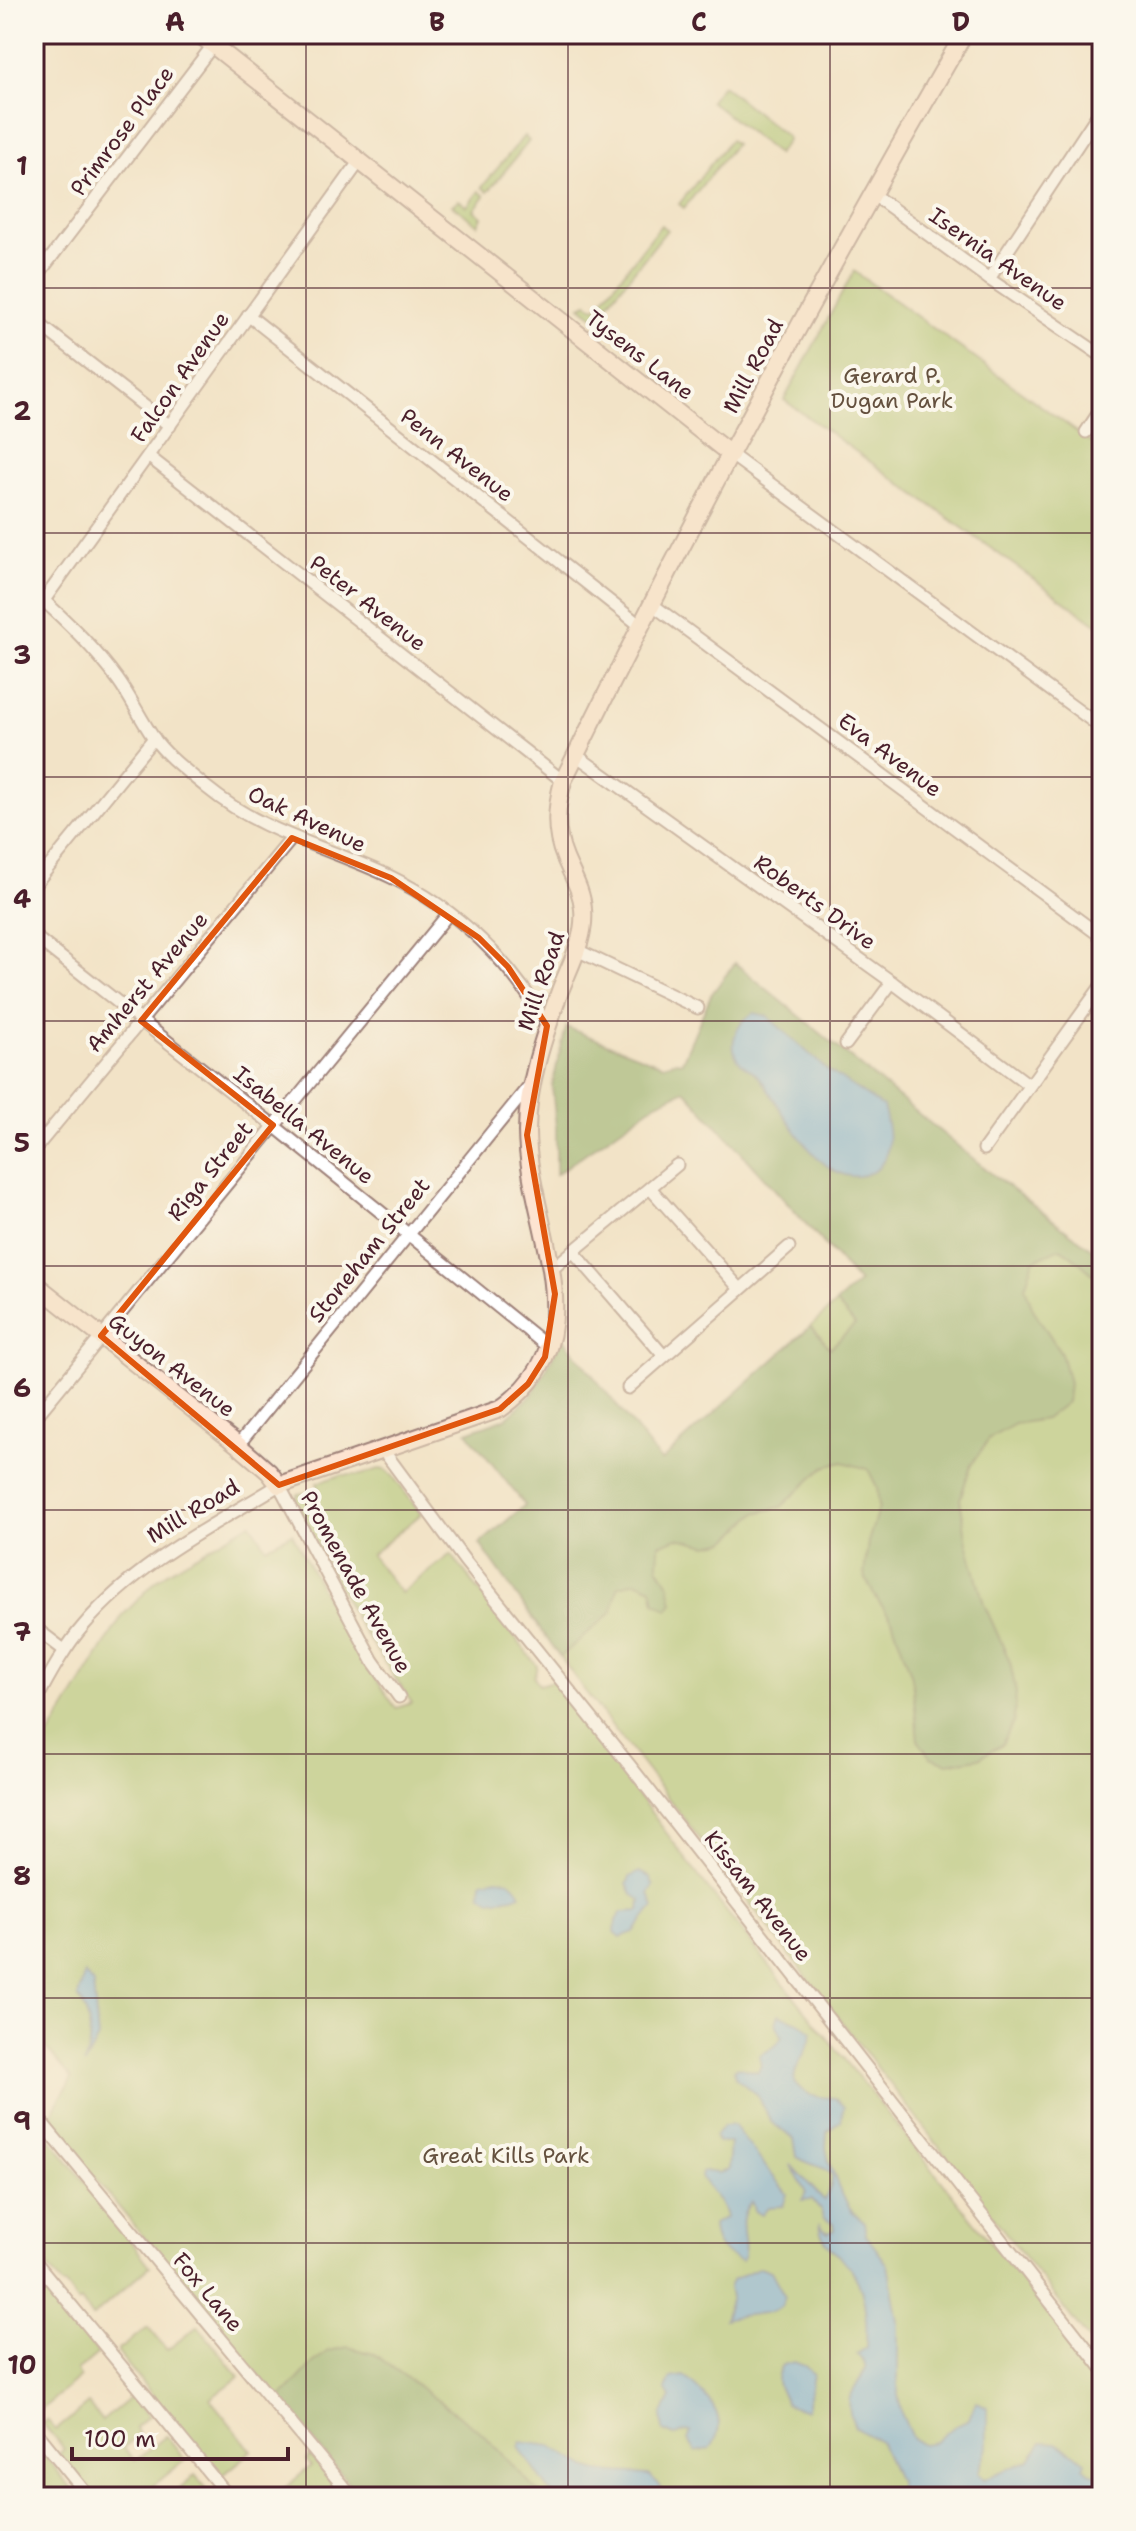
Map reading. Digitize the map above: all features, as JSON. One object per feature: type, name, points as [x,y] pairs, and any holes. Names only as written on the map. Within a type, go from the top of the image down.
[{"type":"street","name":"Tysens Lane","points":[[199,34],[730,454],[1098,725]]},
{"type":"street","name":"Mill Road","points":[[34,1704],[64,1650],[84,1625],[150,1563],[279,1485],[500,1409],[516,1398],[538,1373],[548,1347],[554,1316],[552,1269],[527,1135],[532,1082],[547,1026],[577,950],[583,925],[580,892],[559,839],[556,820],[563,781],[730,454],[871,193],[964,34]]},
{"type":"street","name":"Primrose Place","points":[[34,280],[213,45]]},
{"type":"street","points":[[989,279],[1102,108]]},
{"type":"street","name":"Falcon Avenue","points":[[34,614],[359,162]]},
{"type":"street","name":"Isernia Avenue","points":[[871,193],[1102,356]]},
{"type":"street","name":"Penn Avenue","points":[[248,315],[642,627]]},
{"type":"street","points":[[34,320],[170,426]]},
{"type":"street","points":[[1086,432],[1102,408]]},
{"type":"street","name":"Peter Avenue","points":[[148,456],[563,781]]},
{"type":"street","name":"Oak Avenue","points":[[34,592],[98,653],[126,691],[154,738],[209,790],[238,810],[292,838],[391,878],[449,913],[508,967],[547,1026]]},
{"type":"street","name":"Eva Avenue","points":[[653,605],[1102,937]]},
{"type":"street","points":[[1098,725],[1102,710]]},
{"type":"street","points":[[34,885],[154,738]]},
{"type":"street","name":"Roberts Drive","points":[[576,755],[892,982],[1029,1085]]},
{"type":"street","name":"Amherst Avenue","points":[[34,1150],[292,838]]},
{"type":"street","name":"Riga Street","points":[[34,1419],[449,913]]},
{"type":"street","name":"Isabella Avenue","points":[[34,936],[548,1347]]},
{"type":"street","points":[[577,950],[698,1008]]},
{"type":"street","points":[[846,1044],[892,982]]},
{"type":"street","points":[[984,1149],[1102,985]]},
{"type":"street","name":"Stoneham Street","points":[[238,1445],[532,1082]]},
{"type":"street","points":[[552,1269],[677,1165]]},
{"type":"street","points":[[650,1188],[740,1289]]},
{"type":"street","points":[[628,1388],[789,1247]]},
{"type":"street","points":[[573,1251],[664,1356]]},
{"type":"street","name":"Guyon Avenue","points":[[34,1283],[238,1445],[279,1485]]},
{"type":"street","name":"Kissam Avenue","points":[[383,1450],[465,1561],[631,1767],[1102,2368]]},
{"type":"street","name":"Promenade Avenue","points":[[279,1485],[373,1661],[399,1697]]},
{"type":"street","points":[[34,1627],[64,1650]]},
{"type":"street","name":"Fox Lane","points":[[34,2113],[346,2495]]},
{"type":"street","points":[[34,2260],[229,2497]]},
{"type":"street","points":[[34,2429],[89,2497]]},
{"type":"highlighted area","points":[[292,838],[391,878],[479,938],[508,967],[547,1026],[527,1135],[555,1294],[545,1357],[528,1384],[500,1409],[279,1485],[101,1336],[273,1125],[141,1021]]},
{"type":"green space","points":[[722,85],[787,137],[777,154],[710,101]]},
{"type":"green space","points":[[524,136],[529,141],[488,192],[482,187]]},
{"type":"green space","points":[[730,140],[735,144],[684,208],[679,204]]},
{"type":"green space","points":[[479,191],[485,196],[474,210],[482,217],[478,225],[452,205],[459,200],[467,206]]},
{"type":"green space","points":[[661,225],[667,230],[601,312],[608,319],[607,327],[581,306],[587,303],[596,308]]},
{"type":"green space","name":"Gerard P. Dugan Park","points":[[854,271],[1102,450],[1102,628],[784,400]]},
{"type":"green space","points":[[735,963],[993,1175],[1102,1257],[1102,2357],[581,1686],[480,1544],[525,1505],[467,1432],[506,1418],[532,1395],[563,1338],[661,1461],[859,1283],[675,1079],[711,995]]},
{"type":"green space","points":[[735,963],[993,1175],[1102,1257],[1102,1280],[1060,1248],[1034,1260],[1025,1287],[1033,1309],[1061,1353],[1069,1383],[1067,1402],[1045,1419],[1015,1424],[990,1438],[971,1465],[960,1499],[967,1543],[984,1604],[1010,1662],[1016,1692],[1014,1721],[1002,1744],[979,1758],[947,1763],[930,1757],[918,1740],[912,1677],[892,1620],[864,1575],[868,1542],[879,1507],[877,1487],[868,1469],[843,1462],[824,1467],[781,1507],[756,1513],[727,1541],[708,1545],[677,1538],[659,1545],[658,1566],[669,1584],[673,1603],[668,1610],[655,1602],[652,1588],[636,1581],[618,1587],[612,1612],[560,1657],[480,1544],[525,1505],[467,1432],[506,1418],[532,1395],[563,1338],[661,1461],[811,1326],[830,1348],[855,1325],[836,1303],[859,1282],[685,1090],[657,1103],[556,1174],[552,1086],[566,1027],[662,1065],[682,1062],[711,995]]},
{"type":"green space","name":"Great Kills Park","points":[[379,1469],[392,1475],[421,1514],[371,1555],[401,1593],[451,1554],[537,1666],[534,1677],[539,1685],[553,1681],[706,1886],[1102,2382],[1102,2497],[378,2497],[291,2415],[50,2124],[55,2107],[72,2078],[34,2034],[34,1761],[122,1616],[168,1572],[251,1523],[266,1547],[292,1533],[348,1639],[396,1708],[412,1703],[357,1622],[295,1503],[298,1494],[319,1490],[317,1483],[341,1475],[361,1475]]},
{"type":"green space","points":[[34,2122],[55,2144],[150,2266],[92,2317],[34,2250]]},
{"type":"green space","points":[[34,2270],[98,2353],[77,2371],[80,2377],[36,2414],[34,2411]]},
{"type":"green space","points":[[198,2326],[239,2377],[210,2399],[252,2451],[222,2476],[201,2455],[118,2353],[148,2327],[167,2350]]},
{"type":"green space","points":[[348,2347],[374,2354],[481,2432],[543,2497],[360,2497],[279,2400],[328,2351]]},
{"type":"green space","points":[[132,2396],[149,2416],[135,2427],[139,2434],[123,2448],[135,2461],[166,2436],[185,2460],[139,2497],[95,2497],[59,2454],[64,2449],[42,2423],[47,2420],[56,2430],[88,2404],[102,2421]]},
{"type":"green space","points":[[34,2442],[78,2497],[34,2497]]},
{"type":"green space","points":[[310,2456],[336,2487],[336,2494],[332,2497],[274,2497],[311,2466],[307,2461]]},
{"type":"green space","points":[[195,2475],[214,2497],[169,2497]]},
{"type":"water","points":[[754,1013],[767,1016],[826,1069],[883,1107],[888,1145],[877,1170],[849,1176],[834,1171],[796,1132],[760,1078],[742,1064],[734,1050],[735,1036],[742,1023]]},
{"type":"water","points":[[639,1872],[650,1877],[654,1886],[649,1894],[654,1907],[634,1932],[621,1937],[615,1932],[616,1920],[622,1912],[640,1911],[641,1900],[632,1894],[627,1884],[630,1877]]},
{"type":"water","points":[[497,1878],[511,1882],[521,1894],[491,1900],[481,1894],[482,1881]]},
{"type":"water","points":[[84,1974],[93,1984],[98,2038],[84,2065],[90,2030],[78,1997]]},
{"type":"water","points":[[779,2014],[801,2023],[812,2032],[794,2082],[808,2094],[835,2098],[844,2107],[840,2121],[827,2132],[826,2148],[843,2196],[852,2212],[864,2222],[866,2235],[888,2265],[898,2321],[898,2395],[912,2438],[923,2444],[935,2442],[969,2419],[976,2401],[987,2407],[987,2447],[978,2473],[984,2479],[1030,2460],[1042,2442],[1056,2443],[1086,2461],[1084,2467],[1089,2472],[1102,2477],[1102,2497],[900,2497],[898,2482],[881,2443],[855,2427],[850,2414],[849,2399],[866,2368],[857,2354],[866,2348],[862,2291],[850,2268],[820,2231],[819,2224],[828,2233],[834,2230],[833,2223],[823,2218],[812,2199],[802,2200],[806,2192],[790,2164],[824,2200],[830,2188],[831,2174],[797,2157],[794,2139],[771,2122],[758,2096],[736,2078],[734,2070],[737,2067],[758,2072],[761,2065],[759,2056],[775,2046],[782,2037],[776,2023]]},
{"type":"water","points":[[733,2125],[787,2194],[783,2206],[768,2207],[762,2215],[754,2211],[752,2202],[746,2209],[742,2224],[745,2246],[742,2261],[729,2256],[717,2243],[713,2224],[726,2217],[719,2201],[701,2177],[702,2171],[719,2173],[728,2170],[730,2143],[718,2143],[715,2136],[723,2126]]},
{"type":"water","points":[[760,2267],[771,2271],[785,2297],[781,2307],[724,2319],[731,2297],[729,2288],[732,2280]]},
{"type":"water","points":[[794,2362],[805,2366],[813,2374],[807,2410],[786,2404],[778,2385],[777,2377],[782,2365]]},
{"type":"water","points":[[684,2376],[708,2400],[718,2417],[719,2427],[710,2449],[696,2452],[688,2440],[691,2432],[674,2436],[663,2431],[662,2416],[671,2397],[666,2389],[671,2378]]},
{"type":"water","points":[[521,2442],[551,2446],[601,2472],[649,2475],[659,2484],[662,2497],[554,2497],[519,2447]]}]
